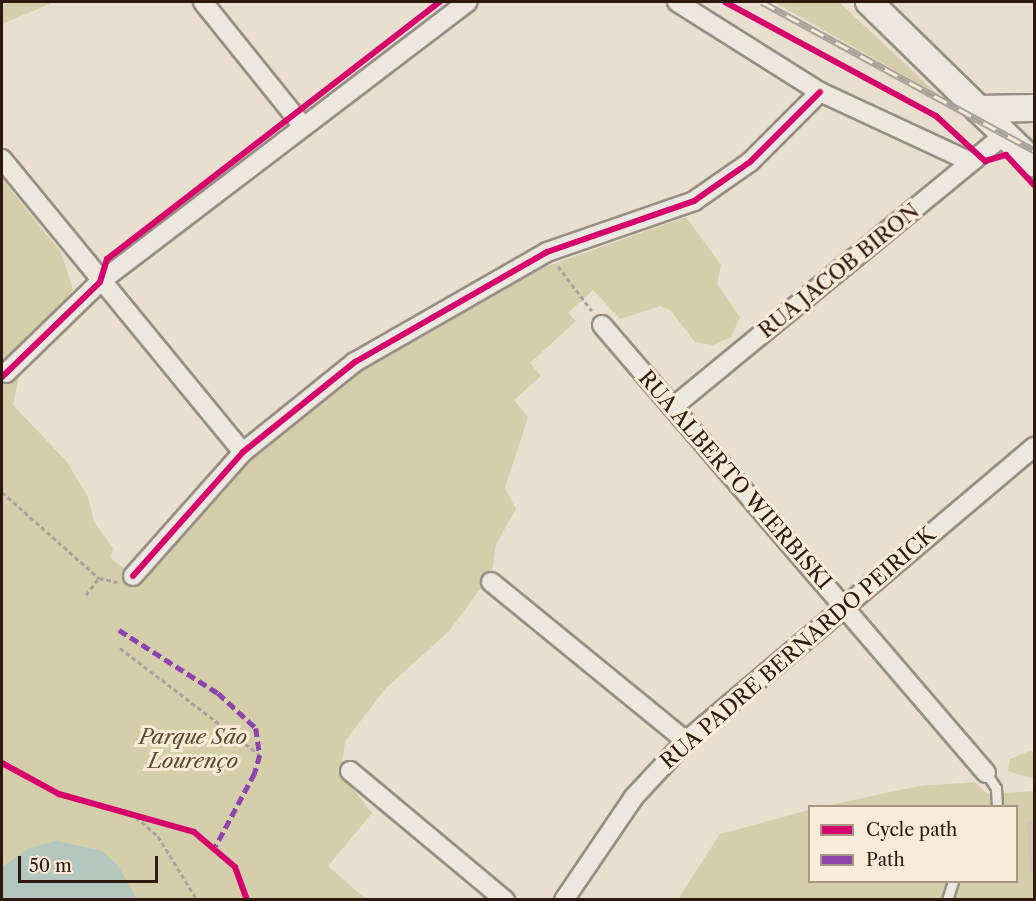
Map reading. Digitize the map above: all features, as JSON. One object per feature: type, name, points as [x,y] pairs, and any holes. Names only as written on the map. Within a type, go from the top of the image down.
[{"type":"main road","points":[[869,2],[1035,163]]},
{"type":"main road","points":[[978,109],[1035,108]]},
{"type":"main road","points":[[1005,134],[1035,139]]},
{"type":"street","points":[[203,2],[302,125]]},
{"type":"street","points":[[6,373],[100,282],[302,125],[467,2]]},
{"type":"street","points":[[677,2],[820,92],[971,162]]},
{"type":"street","points":[[133,576],[243,452],[373,350],[547,252],[694,201],[750,162],[820,92]]},
{"type":"street","name":"RUA JACOB BIRON","points":[[673,407],[1005,134]]},
{"type":"street","points":[[2,159],[100,282],[243,452]]},
{"type":"street","name":"RUA ALBERTO WIERBISKI","points":[[602,325],[986,773]]},
{"type":"street","name":"RUA PADRE BERNARDO PEIRICK","points":[[564,900],[634,797],[686,741],[1035,447]]},
{"type":"street","points":[[491,582],[686,741]]},
{"type":"street","points":[[350,771],[505,900]]},
{"type":"lane","points":[[986,773],[996,788],[997,805]]},
{"type":"lane","points":[[947,900],[953,883]]},
{"type":"path","points":[[547,252],[602,325]]},
{"type":"path","points":[[2,492],[99,578],[123,582],[133,576]]},
{"type":"path","points":[[86,595],[99,578]]},
{"type":"path","points":[[120,648],[261,755]]},
{"type":"path","points":[[125,814],[157,821]]},
{"type":"path","points":[[136,817],[158,836],[197,900]]},
{"type":"green space","points":[[2,2],[54,2],[2,24]]},
{"type":"green space","points":[[774,2],[839,2],[937,94]]},
{"type":"green space","name":"Parque São Lourenço","points":[[2,179],[61,252],[73,290],[24,352],[13,405],[67,462],[88,497],[94,522],[113,548],[111,558],[127,571],[359,362],[531,264],[542,268],[686,217],[721,265],[717,284],[740,317],[731,337],[713,345],[695,342],[670,310],[660,306],[620,319],[593,290],[568,313],[576,321],[530,363],[541,376],[514,400],[528,417],[505,488],[516,509],[496,544],[492,573],[449,631],[386,688],[345,741],[342,764],[349,784],[372,813],[328,866],[366,899],[2,899]]},
{"type":"green space","points":[[1029,751],[1034,752],[1034,779],[1008,771],[1010,759]]},
{"type":"green space","points":[[975,782],[987,794],[1034,791],[1034,899],[677,900],[720,834],[808,810],[808,883],[1018,883],[1018,805],[830,805],[919,786]]},
{"type":"shaded area","points":[[56,841],[103,851],[118,866],[137,899],[2,899],[2,867],[29,848]]},
{"type":"building","points":[[1027,821],[1034,821],[1034,871],[1029,872]]},
{"type":"railway","points":[[762,2],[1034,150]]},
{"type":"marked path","points":[[119,630],[218,693],[256,728],[260,755],[255,773],[216,846]]},
{"type":"cycle path","points":[[2,377],[100,282],[107,259],[440,2]]},
{"type":"cycle path","points":[[725,2],[936,116],[985,161],[1006,155],[1034,185]]},
{"type":"cycle path","points":[[133,576],[243,452],[355,362],[547,252],[694,201],[750,162],[820,92]]},
{"type":"cycle path","points":[[2,763],[59,794],[194,832],[235,867],[247,900]]}]
